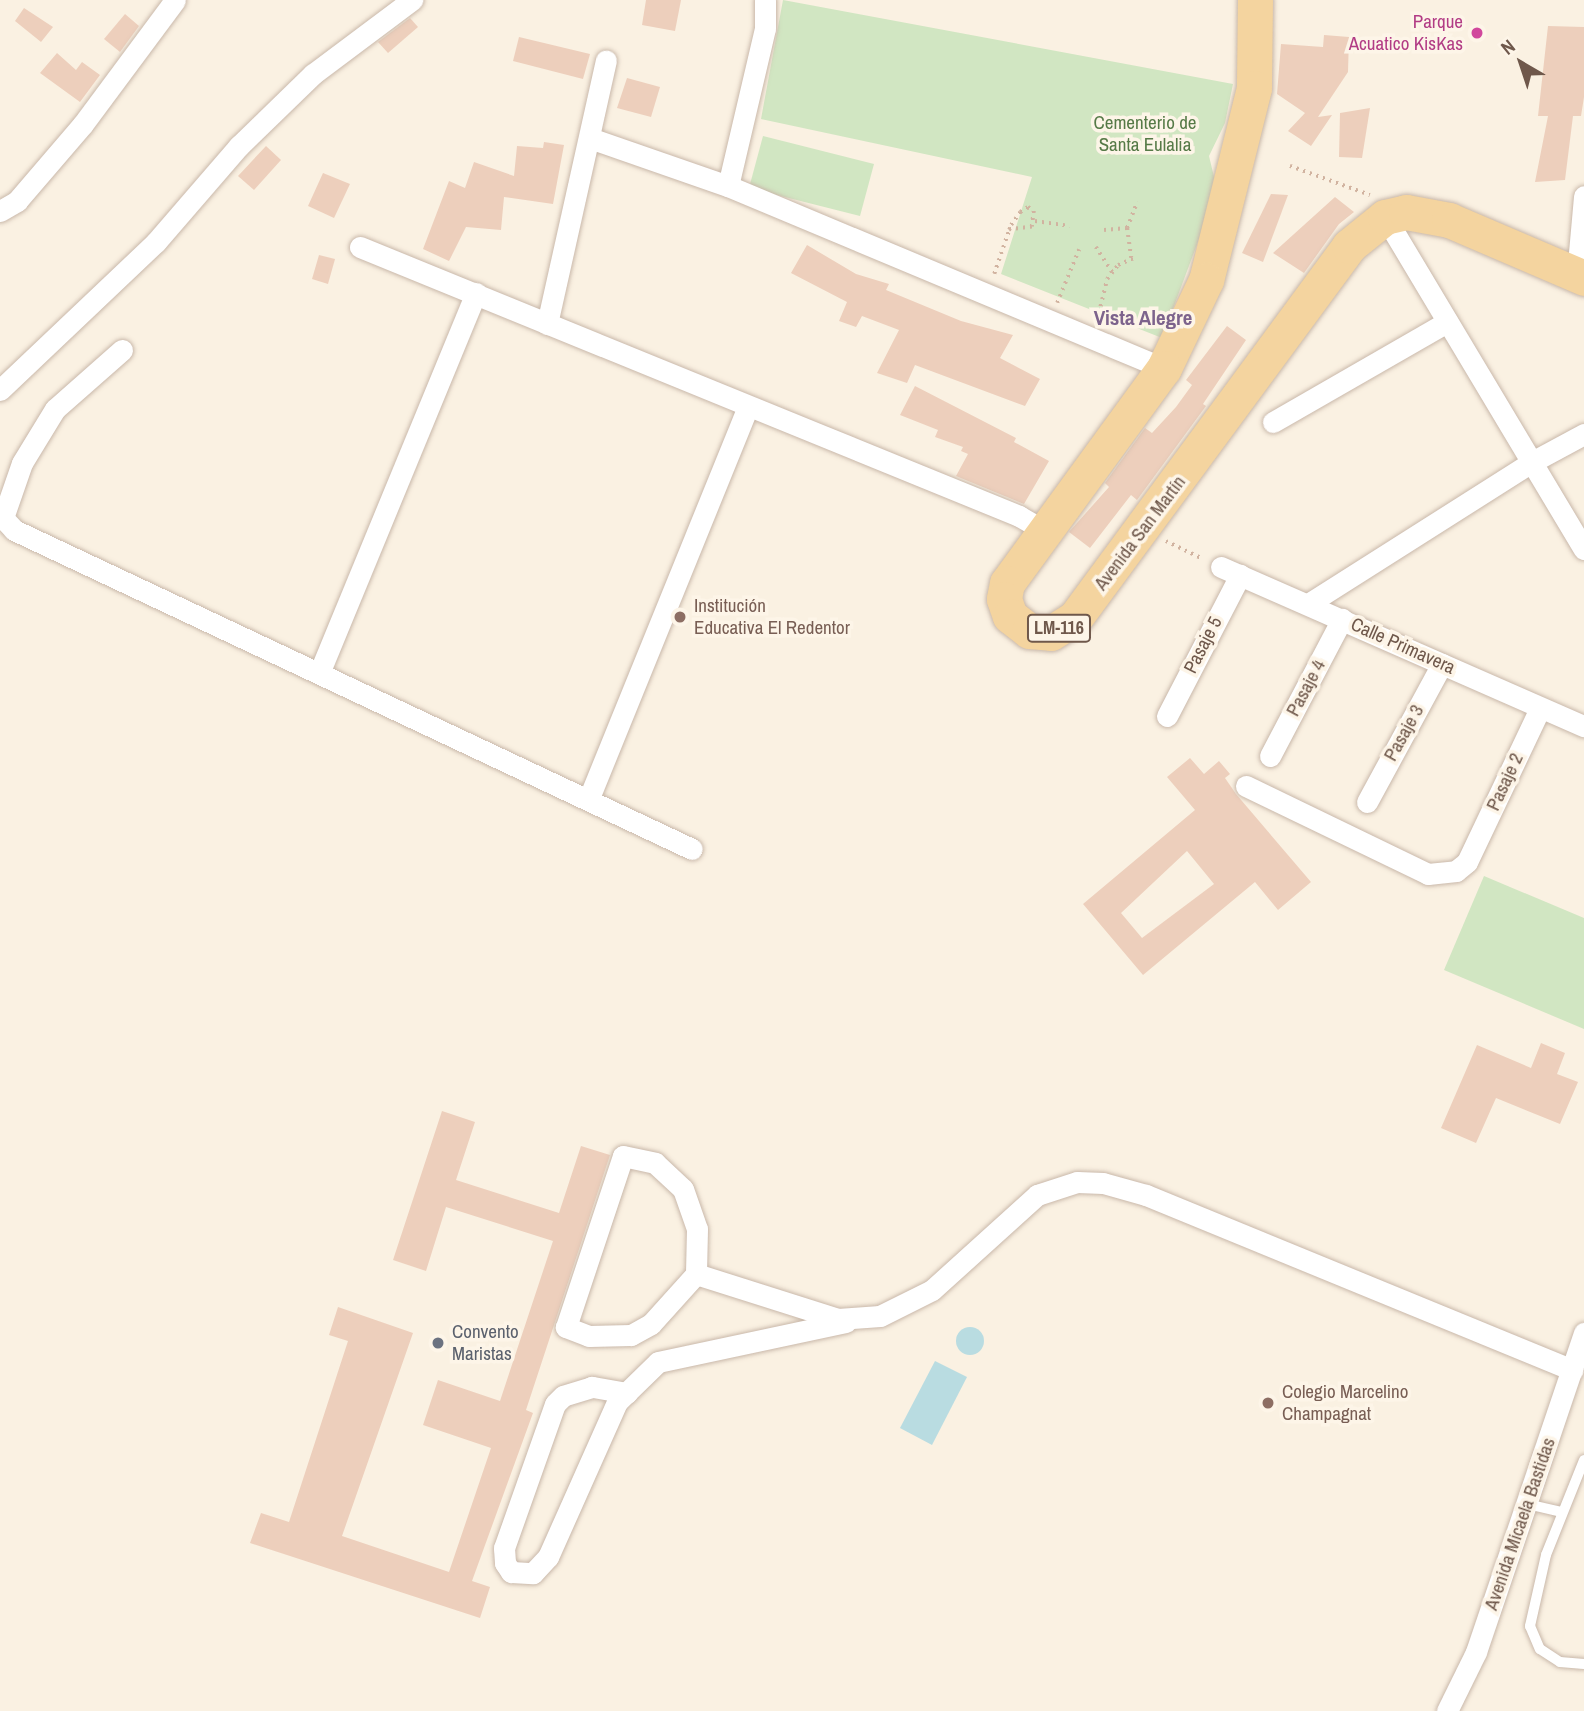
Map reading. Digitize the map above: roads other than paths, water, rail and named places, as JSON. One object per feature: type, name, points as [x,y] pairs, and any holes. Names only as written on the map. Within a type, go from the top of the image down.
[{"type":"main road","name":"Avenida San Martín","points":[[1255,0],[1254,88],[1226,211],[1206,280],[1164,368],[1043,530],[1007,583],[1004,598],[1010,616],[1029,631],[1052,634],[1075,618],[1142,531],[1349,246],[1395,214]]},
{"type":"main road","points":[[1395,214],[1449,220],[1581,277]]},
{"type":"street","points":[[0,211],[17,201],[83,124],[175,0]]},
{"type":"street","points":[[0,390],[156,242],[239,146],[313,74],[412,0]]},
{"type":"street","points":[[728,186],[765,28],[765,0]]},
{"type":"street","points":[[547,324],[607,61]]},
{"type":"street","points":[[590,138],[728,186],[1051,318],[1164,368]]},
{"type":"street","points":[[1581,277],[1584,196]]},
{"type":"street","points":[[1395,214],[1447,322],[1584,549]]},
{"type":"street","points":[[360,247],[747,408],[1019,516],[1043,530]]},
{"type":"street","points":[[320,671],[476,293]]},
{"type":"street","points":[[1273,422],[1447,322]]},
{"type":"street","points":[[122,350],[55,409],[22,463],[3,518],[13,530],[320,671],[692,849]]},
{"type":"street","points":[[589,798],[747,408]]},
{"type":"street","points":[[1308,604],[1532,462],[1584,434]]},
{"type":"street","name":"Calle Primavera","points":[[1231,571],[1584,726]]},
{"type":"street","name":"Pasaje 5","points":[[1167,716],[1231,571]]},
{"type":"street","name":"Pasaje 4","points":[[1270,756],[1342,620]]},
{"type":"street","name":"Pasaje 3","points":[[1367,802],[1442,664]]},
{"type":"street","name":"Pasaje 2","points":[[1246,786],[1428,873],[1456,871],[1469,857],[1540,708]]},
{"type":"street","points":[[623,1156],[655,1163],[683,1189],[697,1229],[696,1274],[668,1308],[631,1335],[589,1336],[566,1326],[623,1156]]},
{"type":"street","points":[[627,1393],[592,1387],[563,1396],[555,1404],[504,1548],[505,1563],[511,1572],[533,1573],[548,1557],[617,1402],[627,1393],[658,1362],[880,1316],[932,1290],[1037,1195],[1076,1182],[1103,1183],[1146,1195],[1572,1370]]},
{"type":"street","points":[[696,1274],[855,1320]]},
{"type":"street","name":"Avenida Micaela Bastidas","points":[[1447,1711],[1476,1652],[1584,1333]]},
{"type":"lane","points":[[1584,1460],[1561,1512],[1534,1594],[1530,1626],[1540,1648],[1560,1662],[1584,1664]]},
{"type":"lane","points":[[1527,1504],[1561,1512]]},
{"type":"water","points":[[970,1327],[980,1331],[984,1341],[980,1351],[970,1355],[960,1351],[956,1341],[960,1331]]},
{"type":"water","points":[[935,1361],[967,1377],[932,1445],[900,1428]]},
{"type":"place","name":"Parque Acuatico KisKas","points":[[1477,33]]},
{"type":"place","name":"Institución Educativa El Redentor","points":[[680,617]]},
{"type":"place","name":"Convento Maristas","points":[[438,1343]]},
{"type":"place","name":"Colegio Marcelino Champagnat","points":[[1268,1403]]},
{"type":"district","name":"Vista Alegre","points":[[1143,318]]},
{"type":"park label","name":"Cementerio de Santa Eulalia","points":[[1145,134]]}]
